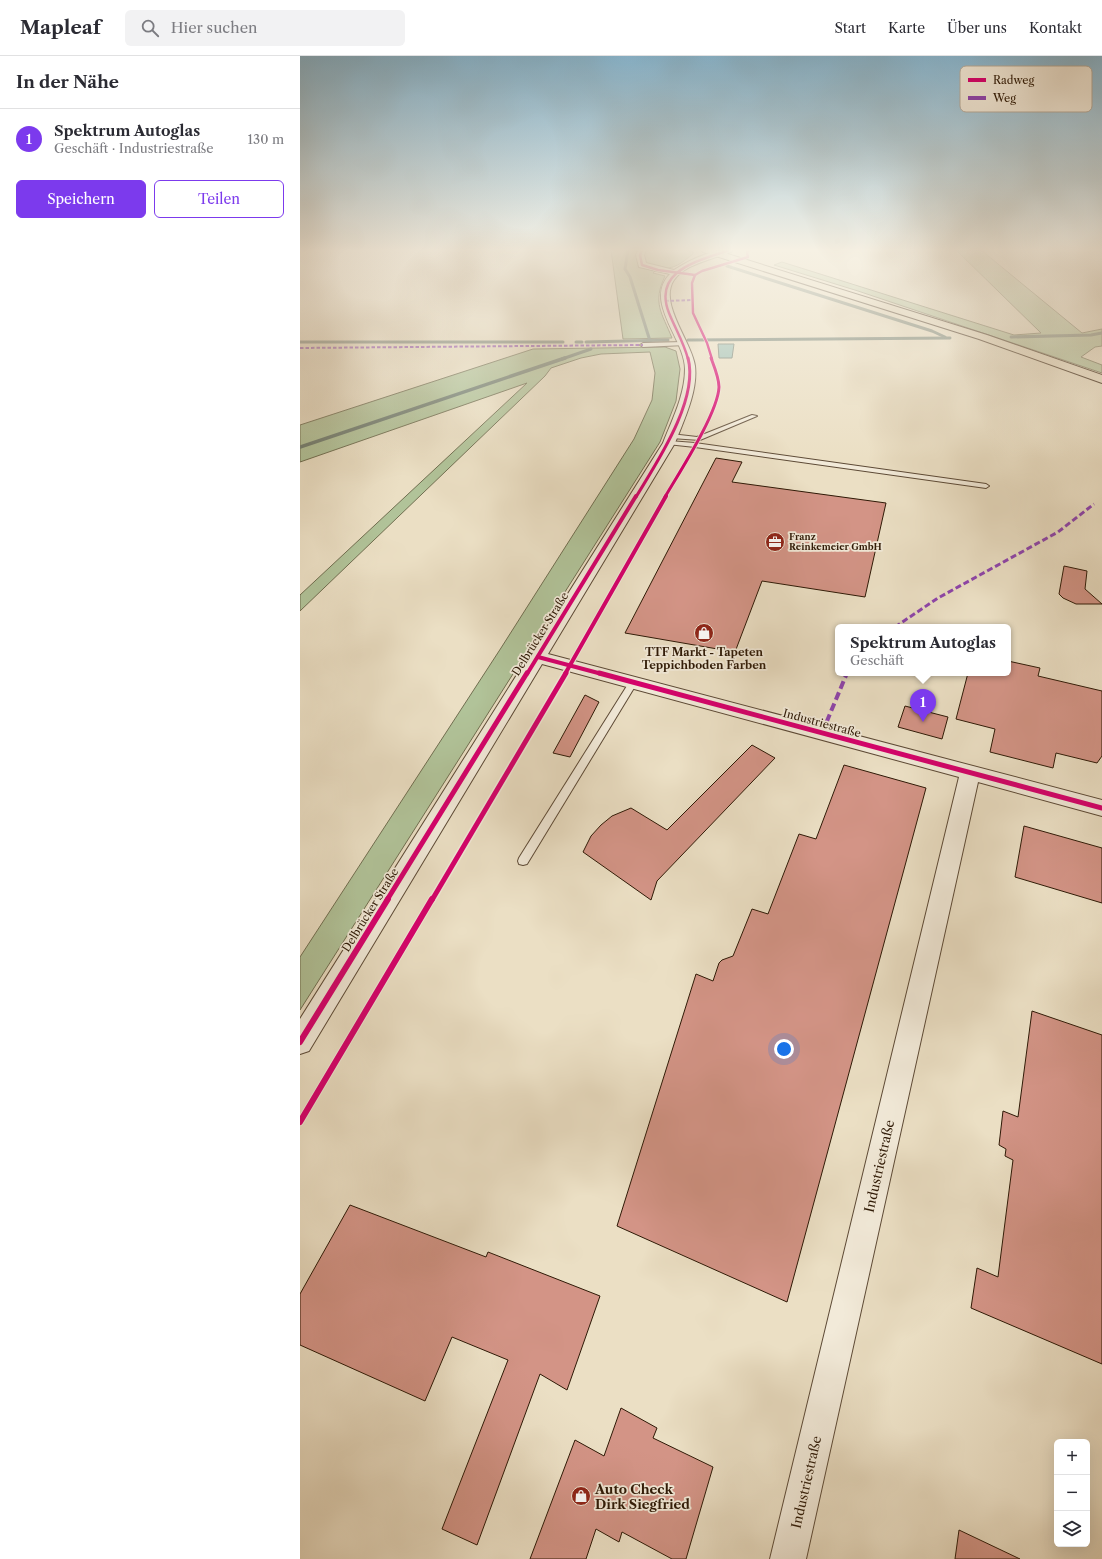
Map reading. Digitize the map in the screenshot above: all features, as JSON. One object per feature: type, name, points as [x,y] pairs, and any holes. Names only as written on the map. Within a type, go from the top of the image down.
[{"type":"main road","points":[[929,320],[983,337],[1102,379]]},
{"type":"street","name":"Delbrücker Straße","points":[[300,1042],[670,440],[684,402],[690,368],[683,344],[673,320]]},
{"type":"street","name":"Industriestraße","points":[[538,657],[1102,808]]},
{"type":"street","name":"Industriestraße","points":[[788,1559],[970,773]]},
{"type":"lane","points":[[643,345],[683,344]]},
{"type":"lane","points":[[670,440],[698,438],[754,416]]},
{"type":"lane","points":[[670,440],[695,445],[986,486]]},
{"type":"lane","points":[[523,861],[633,683]]},
{"type":"green space","points":[[620,320],[664,320],[672,338],[623,339]]},
{"type":"green space","points":[[945,320],[967,320],[1014,335],[1041,333],[1028,320],[1066,320],[1082,333],[1102,329],[1102,346],[1095,347],[1081,357],[1102,365],[1102,373]]},
{"type":"green space","points":[[665,347],[676,351],[680,369],[676,401],[660,442],[300,1010],[300,957],[501,648],[634,439],[652,400],[655,373],[650,352],[601,354],[581,358],[551,368],[545,376],[300,611],[300,595],[527,383],[300,462],[300,425],[533,349]]},
{"type":"water","points":[[718,344],[734,344],[732,358],[719,358]]},
{"type":"building","name":"Franz Reinkemeier GmbH","points":[[716,458],[742,462],[732,482],[886,503],[865,597],[762,581],[735,652],[625,633]]},
{"type":"building","points":[[1064,566],[1087,571],[1085,589],[1102,604],[1076,604],[1063,598],[1059,594]]},
{"type":"building","points":[[1011,662],[1040,668],[1038,676],[1102,691],[1102,756],[1097,763],[1056,753],[1053,768],[990,752],[995,729],[956,719],[967,676],[1011,676]]},
{"type":"building","points":[[585,695],[599,702],[570,757],[553,753]]},
{"type":"building","points":[[905,706],[948,717],[942,739],[898,727]]},
{"type":"building","points":[[752,745],[775,758],[657,881],[651,900],[583,852],[591,836],[601,825],[612,816],[631,808],[667,830]]},
{"type":"building","points":[[844,765],[926,788],[787,1302],[617,1226],[696,974],[713,981],[719,963],[722,960],[733,956],[752,909],[768,914],[799,834],[816,839]]},
{"type":"building","points":[[1024,826],[1102,848],[1102,903],[1015,877]]},
{"type":"building","points":[[1032,1011],[1102,1035],[1102,1364],[971,1308],[977,1268],[998,1277],[1013,1160],[1005,1156],[1006,1149],[999,1145],[1003,1111],[1018,1117]]},
{"type":"building","points":[[350,1205],[486,1257],[488,1252],[600,1296],[567,1390],[540,1374],[477,1545],[442,1529],[508,1360],[452,1337],[425,1401],[300,1345],[300,1294]]},
{"type":"building","points":[[621,1408],[657,1428],[653,1438],[713,1467],[686,1559],[672,1559],[622,1532],[619,1542],[596,1529],[586,1559],[530,1559],[575,1440],[604,1456]]},
{"type":"building","points":[[959,1530],[1020,1559],[955,1559]]},
{"type":"waterway","points":[[643,320],[650,340]]},
{"type":"waterway","points":[[898,320],[932,331],[945,337]]},
{"type":"waterway","points":[[1011,337],[1091,335],[1102,333]]},
{"type":"waterway","points":[[688,340],[950,338]]},
{"type":"waterway","points":[[586,342],[650,340]]},
{"type":"waterway","points":[[650,340],[668,340]]},
{"type":"waterway","points":[[300,342],[563,342]]},
{"type":"waterway","points":[[576,342],[582,342]]},
{"type":"waterway","points":[[562,359],[591,349]]},
{"type":"waterway","points":[[300,447],[565,358]]},
{"type":"marked path","points":[[300,348],[643,345]]},
{"type":"marked path","points":[[899,624],[938,598],[1058,532],[1094,504]]},
{"type":"marked path","points":[[822,733],[846,676]]},
{"type":"cycle path","points":[[300,1042],[669,443],[688,389],[690,370],[686,352],[672,320]]},
{"type":"cycle path","points":[[300,1122],[553,696],[695,445],[714,407],[719,387],[707,343],[696,320]]},
{"type":"cycle path","points":[[538,657],[1102,808]]},
{"type":"place","name":"Franz Reinkemeier GmbH","points":[[775,542]]},
{"type":"place","name":"TTF Markt - Tapeten Teppichboden Farben","points":[[704,633]]},
{"type":"place","name":"Spektrum Autoglas","points":[[923,722]]},
{"type":"place","name":"Auto Check Dirk Siegfried","points":[[581,1496]]}]
